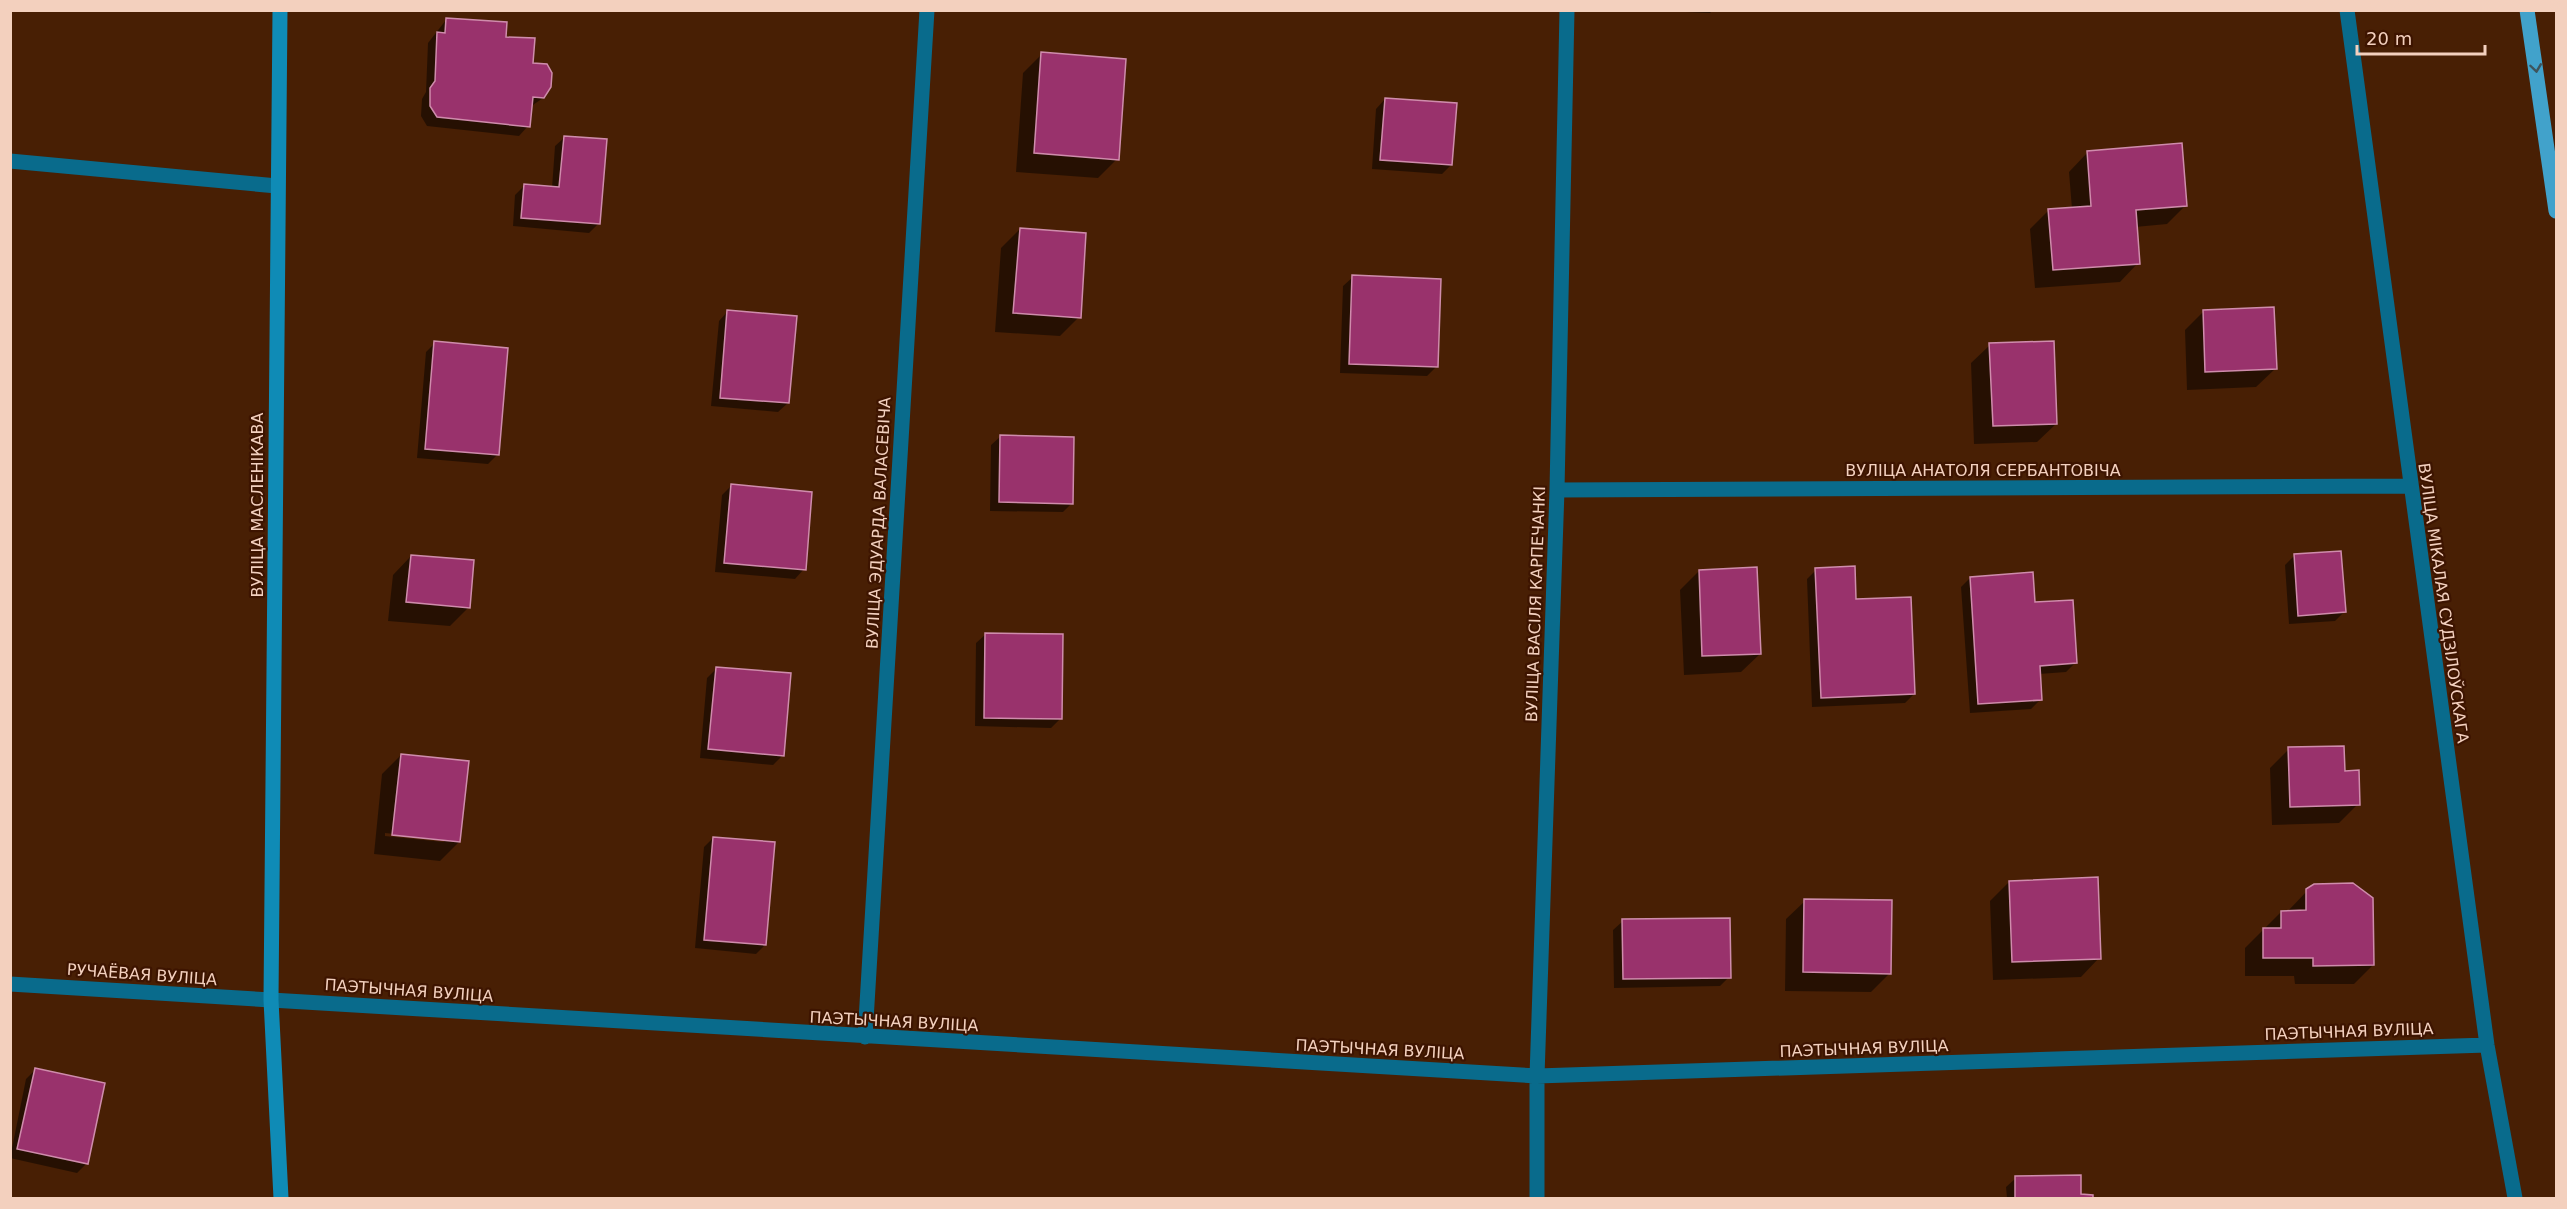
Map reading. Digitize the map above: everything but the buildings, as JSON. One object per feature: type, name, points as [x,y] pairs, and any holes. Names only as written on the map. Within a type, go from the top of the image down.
[{"type":"main road","name":"ВУЛІЦА МАСЛЕНІКАВА","points":[[280,10],[271,1000],[281,1198]]},
{"type":"main road","points":[[2527,10],[2556,211]]},
{"type":"street","name":"ВУЛІЦА ЭДУАРДА ВАЛАСЕВІЧА","points":[[865,1037],[927,10]]},
{"type":"street","name":"ВУЛІЦА ВАСІЛЯ КАРПЕЧАНКІ","points":[[1537,1198],[1537,1076],[1557,490],[1567,10]]},
{"type":"street","name":"ВУЛІЦА МІКАЛАЯ СУДЗІЛОЎСКАГА","points":[[2348,10],[2410,486],[2487,1045],[2515,1198]]},
{"type":"street","points":[[10,161],[277,186]]},
{"type":"street","name":"ВУЛІЦА АНАТОЛЯ СЕРБАНТОВІЧА","points":[[1557,490],[2410,486]]},
{"type":"street","name":"РУЧАЁВАЯ ВУЛІЦА","points":[[10,984],[271,1000]]},
{"type":"street","name":"ПАЭТЫЧНАЯ ВУЛІЦА","points":[[271,1000],[1537,1076],[2487,1045]]}]
